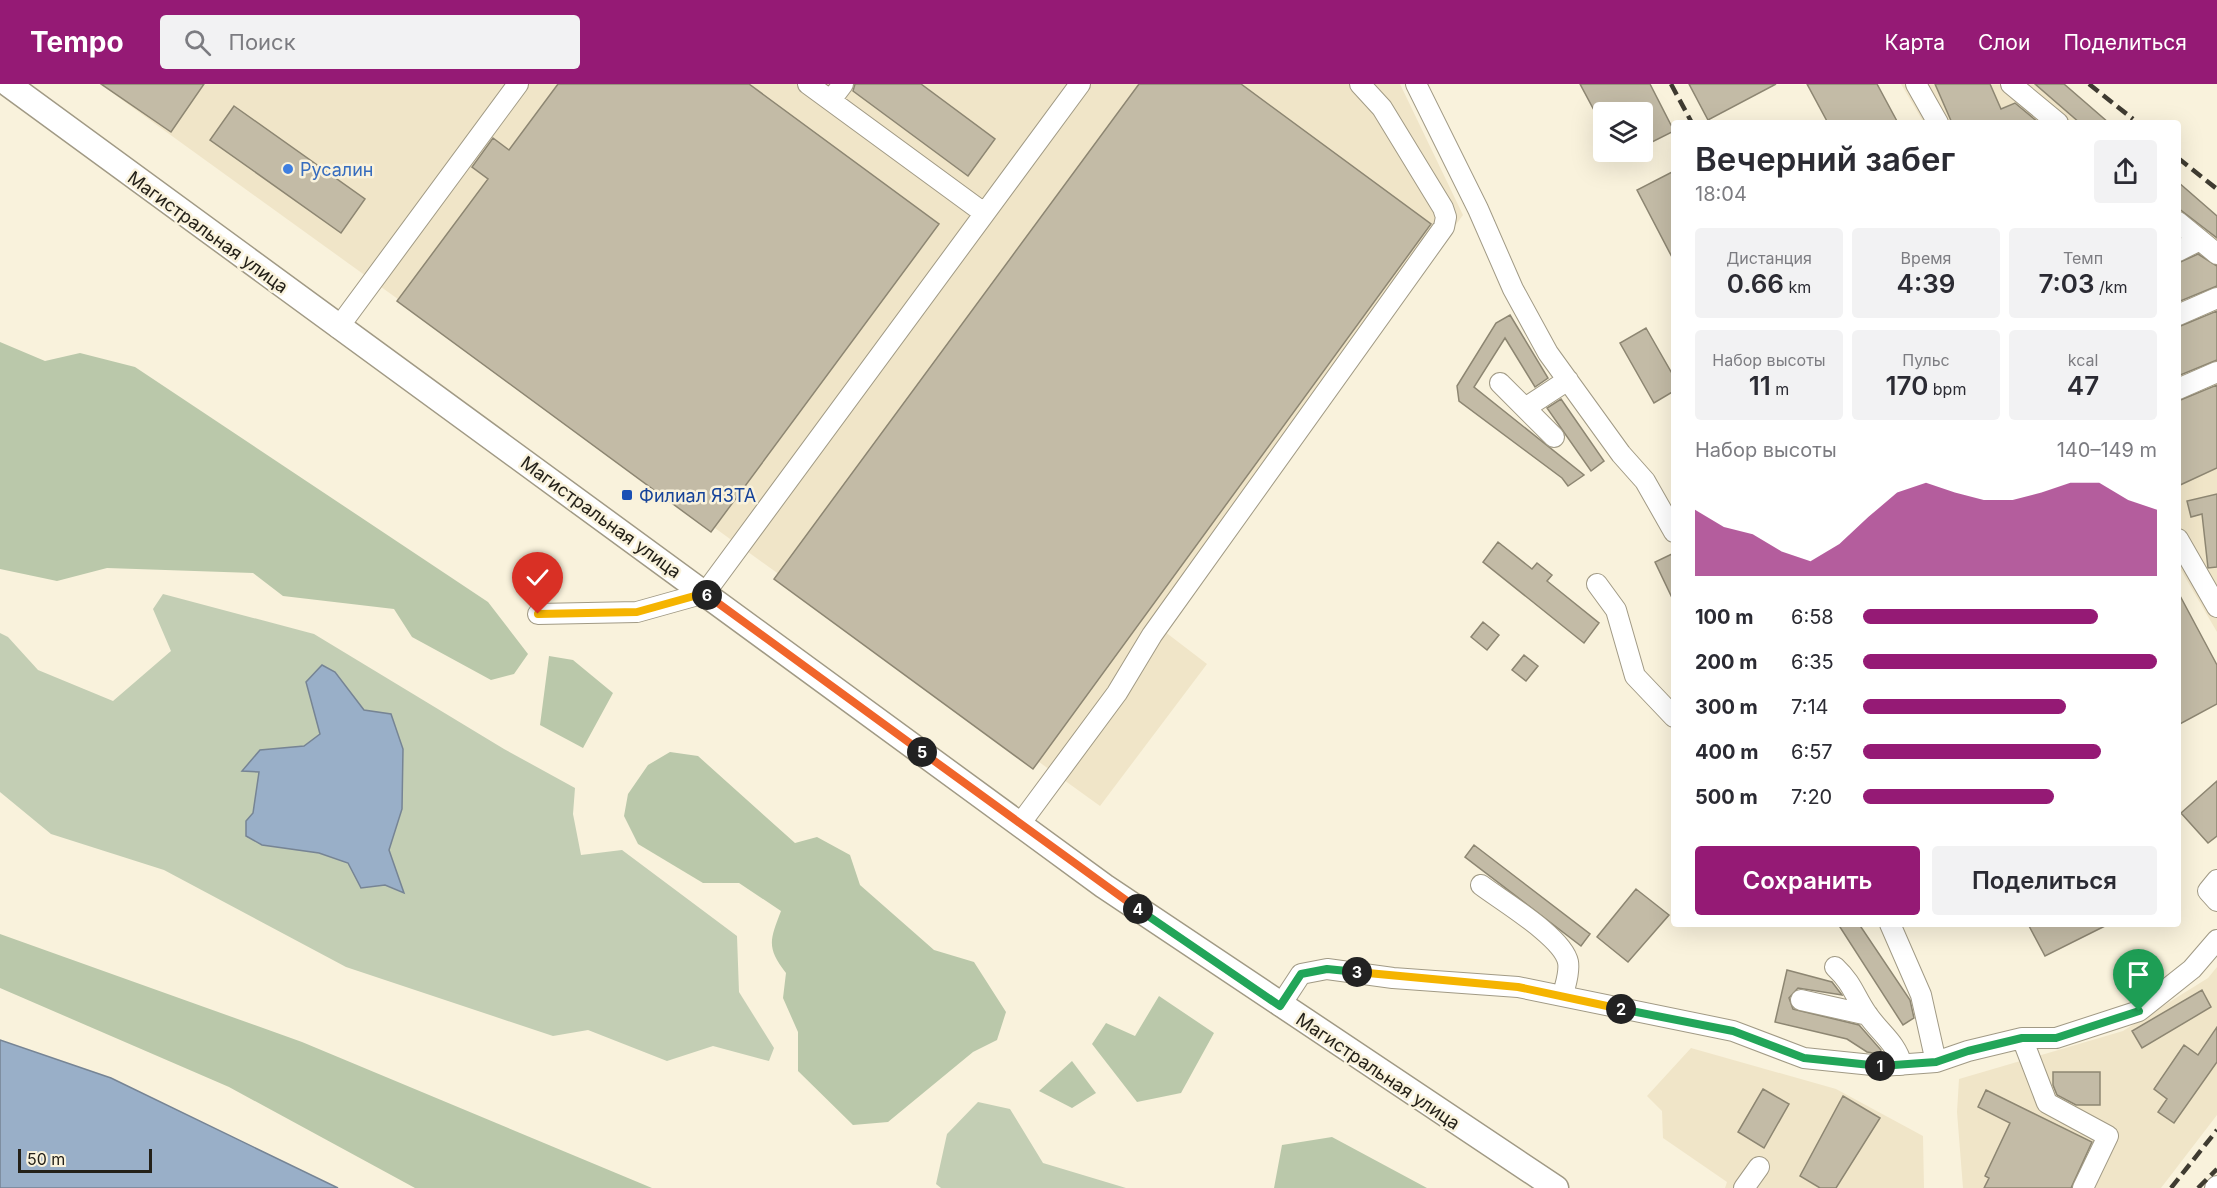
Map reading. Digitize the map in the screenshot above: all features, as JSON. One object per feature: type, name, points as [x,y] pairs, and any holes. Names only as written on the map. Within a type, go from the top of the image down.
[{"type":"main road","name":"Магистральная улица","points":[[8,84],[1104,886],[1280,1006],[1556,1188]]},
{"type":"lane","points":[[339,328],[518,84]]},
{"type":"lane","points":[[808,84],[984,213]]},
{"type":"lane","points":[[831,100],[843,84]]},
{"type":"lane","points":[[538,614],[637,612],[705,593],[1080,84]]},
{"type":"lane","points":[[1020,824],[1117,693],[1152,635],[1444,227],[1443,208],[1382,108],[1360,84]]},
{"type":"lane","points":[[1416,84],[1478,209],[1514,289],[1548,353],[1621,454],[1645,481],[1671,527]]},
{"type":"lane","points":[[1916,84],[1936,120]]},
{"type":"lane","points":[[2011,84],[2054,120]]},
{"type":"lane","points":[[2181,224],[2217,254]]},
{"type":"lane","points":[[2181,250],[2200,240]]},
{"type":"lane","points":[[2181,314],[2217,298]]},
{"type":"lane","points":[[2181,388],[2217,372]]},
{"type":"lane","points":[[1525,408],[1568,381]]},
{"type":"lane","points":[[1500,383],[1554,437]]},
{"type":"lane","points":[[2181,544],[2217,607]]},
{"type":"lane","points":[[1598,584],[1616,610],[1635,676],[1671,714]]},
{"type":"lane","points":[[2217,880],[2208,891],[2217,901]]},
{"type":"lane","points":[[1481,885],[1552,939],[1564,952],[1568,963],[1563,995]]},
{"type":"lane","points":[[1891,927],[1921,994],[1936,1062]]},
{"type":"lane","points":[[1280,1006],[1301,974],[1327,969],[1394,978],[1508,986],[1563,995],[1733,1031],[1804,1058],[1882,1066],[1902,1065],[1936,1062],[1968,1051],[2022,1038],[2056,1038],[2139,1011],[2192,969],[2217,940]]},
{"type":"lane","points":[[1835,967],[1851,983],[1868,1015],[1892,1041],[1902,1065]]},
{"type":"lane","points":[[1801,1000],[1868,1015]]},
{"type":"lane","points":[[2022,1038],[2047,1103],[2108,1136],[2084,1188]]},
{"type":"lane","points":[[1744,1188],[1759,1167]]},
{"type":"shaded area","points":[[100,84],[1400,84],[1463,215],[1160,628],[1207,664],[1100,806]]},
{"type":"shaded area","points":[[1901,84],[2064,84],[2106,120],[1922,120]]},
{"type":"shaded area","points":[[2181,185],[2217,216],[2217,632],[2181,570]]},
{"type":"shaded area","points":[[2217,967],[2217,1115],[2161,1188],[1963,1188],[1957,1112],[1959,1079],[2123,1031],[2208,978]]},
{"type":"shaded area","points":[[1691,1048],[1836,1089],[1923,1136],[1924,1188],[1725,1188],[1727,1182],[1663,1138],[1662,1111],[1647,1096]]},
{"type":"green space","points":[[0,342],[45,361],[80,353],[135,367],[488,602],[528,654],[514,674],[491,680],[412,637],[394,609],[283,596],[253,573],[107,568],[57,581],[0,569]]},
{"type":"green space","points":[[163,594],[314,634],[504,749],[575,788],[573,814],[581,855],[622,850],[737,936],[739,992],[774,1048],[769,1061],[713,1046],[667,1061],[588,1030],[553,1036],[346,967],[164,870],[51,834],[0,792],[0,633],[8,637],[38,670],[113,701],[171,651],[153,609]]},
{"type":"green space","points":[[549,656],[573,660],[613,693],[583,748],[540,725]]},
{"type":"green space","points":[[670,752],[698,756],[795,843],[817,837],[850,855],[860,885],[934,950],[974,962],[1006,1012],[997,1040],[973,1052],[888,1122],[853,1125],[798,1071],[798,1032],[783,998],[786,973],[775,956],[772,943],[774,929],[781,911],[739,883],[703,883],[638,844],[624,816],[628,794],[648,765]]},
{"type":"green space","points":[[0,934],[302,1042],[652,1188],[415,1188],[229,1087],[0,988]]},
{"type":"green space","points":[[1159,996],[1214,1033],[1181,1093],[1137,1102],[1092,1044],[1106,1023],[1135,1036]]},
{"type":"green space","points":[[1072,1061],[1096,1093],[1072,1108],[1039,1091]]},
{"type":"green space","points":[[978,1102],[1010,1109],[1043,1163],[1126,1188],[941,1188],[936,1184],[947,1134]]},
{"type":"green space","points":[[1332,1137],[1427,1188],[1274,1188],[1282,1145]]},
{"type":"water","points":[[322,665],[335,672],[364,710],[391,714],[403,749],[402,809],[389,850],[404,893],[385,885],[361,888],[348,863],[319,853],[262,845],[246,836],[246,821],[253,813],[259,772],[242,771],[260,750],[304,746],[320,734],[306,682]]},
{"type":"water","points":[[0,1040],[111,1078],[338,1188],[0,1188]]},
{"type":"building","points":[[101,84],[204,84],[171,132]]},
{"type":"building","points":[[558,84],[749,84],[939,224],[711,532],[397,301],[488,179],[472,167],[493,138],[509,150]]},
{"type":"building","points":[[855,84],[921,84],[995,139],[968,176],[853,91]]},
{"type":"building","points":[[1139,84],[1241,84],[1431,224],[1033,769],[774,579]]},
{"type":"building","points":[[1580,84],[1650,84],[1671,125],[1671,132],[1653,142],[1653,102],[1593,102],[1593,108]]},
{"type":"building","points":[[1689,84],[1776,84],[1708,120]]},
{"type":"building","points":[[1807,84],[1877,84],[1896,120],[1826,120]]},
{"type":"building","points":[[1935,84],[1990,84],[2001,109],[2015,103],[2035,120],[1951,120]]},
{"type":"building","points":[[2035,84],[2064,84],[2106,120],[2077,120]]},
{"type":"building","name":"Русалин","points":[[234,106],[365,199],[341,233],[210,140]]},
{"type":"building","points":[[1671,173],[1671,255],[1637,190]]},
{"type":"building","points":[[2181,185],[2217,216],[2217,238],[2181,210]]},
{"type":"building","points":[[2198,254],[2217,266],[2217,286],[2181,301],[2181,262]]},
{"type":"building","points":[[2217,311],[2217,360],[2181,375],[2181,326]]},
{"type":"building","points":[[1510,315],[1548,378],[1535,387],[1505,338],[1474,387],[1584,475],[1568,486],[1562,478],[1459,401],[1457,386],[1496,323]]},
{"type":"building","points":[[1646,328],[1671,372],[1671,393],[1654,403],[1620,343]]},
{"type":"building","points":[[2217,385],[2217,468],[2181,485],[2181,400]]},
{"type":"building","points":[[1561,399],[1604,461],[1591,471],[1547,408]]},
{"type":"building","points":[[2217,494],[2217,567],[2208,568],[2202,514],[2191,517],[2187,501]]},
{"type":"building","points":[[1498,542],[1532,569],[1537,563],[1552,575],[1547,581],[1599,623],[1584,643],[1483,562]]},
{"type":"building","points":[[1671,554],[1671,596],[1655,562]]},
{"type":"building","points":[[2181,598],[2217,665],[2217,704],[2181,723]]},
{"type":"building","points":[[1483,622],[1499,635],[1487,650],[1471,637]]},
{"type":"building","points":[[1524,655],[1538,666],[1526,681],[1512,670]]},
{"type":"building","points":[[2217,781],[2217,836],[2208,843],[2181,813]]},
{"type":"building","points":[[1474,845],[1590,934],[1581,946],[1465,857]]},
{"type":"building","points":[[1636,889],[1669,915],[1628,962],[1597,937]]},
{"type":"building","points":[[1840,927],[1861,927],[1910,1000],[1914,1018],[1903,1025]]},
{"type":"building","points":[[2030,927],[2103,927],[2045,956]]},
{"type":"building","points":[[1787,970],[1832,982],[1842,995],[1798,988],[1789,998],[1793,1009],[1859,1025],[1881,1050],[1879,1054],[1867,1052],[1847,1039],[1775,1022]]},
{"type":"building","points":[[2202,990],[2211,1007],[2142,1048],[2132,1031]]},
{"type":"building","points":[[2217,1027],[2217,1062],[2174,1123],[2158,1112],[2167,1099],[2154,1089],[2184,1045],[2198,1055]]},
{"type":"building","points":[[2053,1072],[2100,1072],[2100,1105],[2076,1105],[2057,1095],[2053,1085]]},
{"type":"building","points":[[1763,1089],[1789,1104],[1764,1148],[1738,1132]]},
{"type":"building","points":[[1986,1090],[2092,1142],[2071,1188],[1984,1188],[1989,1178],[1985,1176],[2010,1123],[1978,1107]]},
{"type":"building","points":[[1843,1096],[1880,1118],[1836,1188],[1820,1188],[1800,1176]]},
{"type":"railway","points":[[1671,84],[1690,120]]},
{"type":"railway","points":[[2089,84],[2133,119]]},
{"type":"railway","points":[[2181,160],[2217,189]]},
{"type":"railway","points":[[2171,1188],[2217,1130]]},
{"type":"railway","points":[[2198,1188],[2217,1169]]},
{"type":"place","name":"Русалин","points":[[288,169]]},
{"type":"place","name":"Филиал ЯЗТА","points":[[627,495]]},
{"type":"route","points":[[538,614],[637,612],[705,593],[1104,886],[1280,1006],[1301,974],[1327,969],[1394,978],[1518,987],[1733,1031],[1804,1058],[1882,1066],[1936,1062],[1968,1051],[2022,1038],[2056,1038],[2139,1011]]}]
